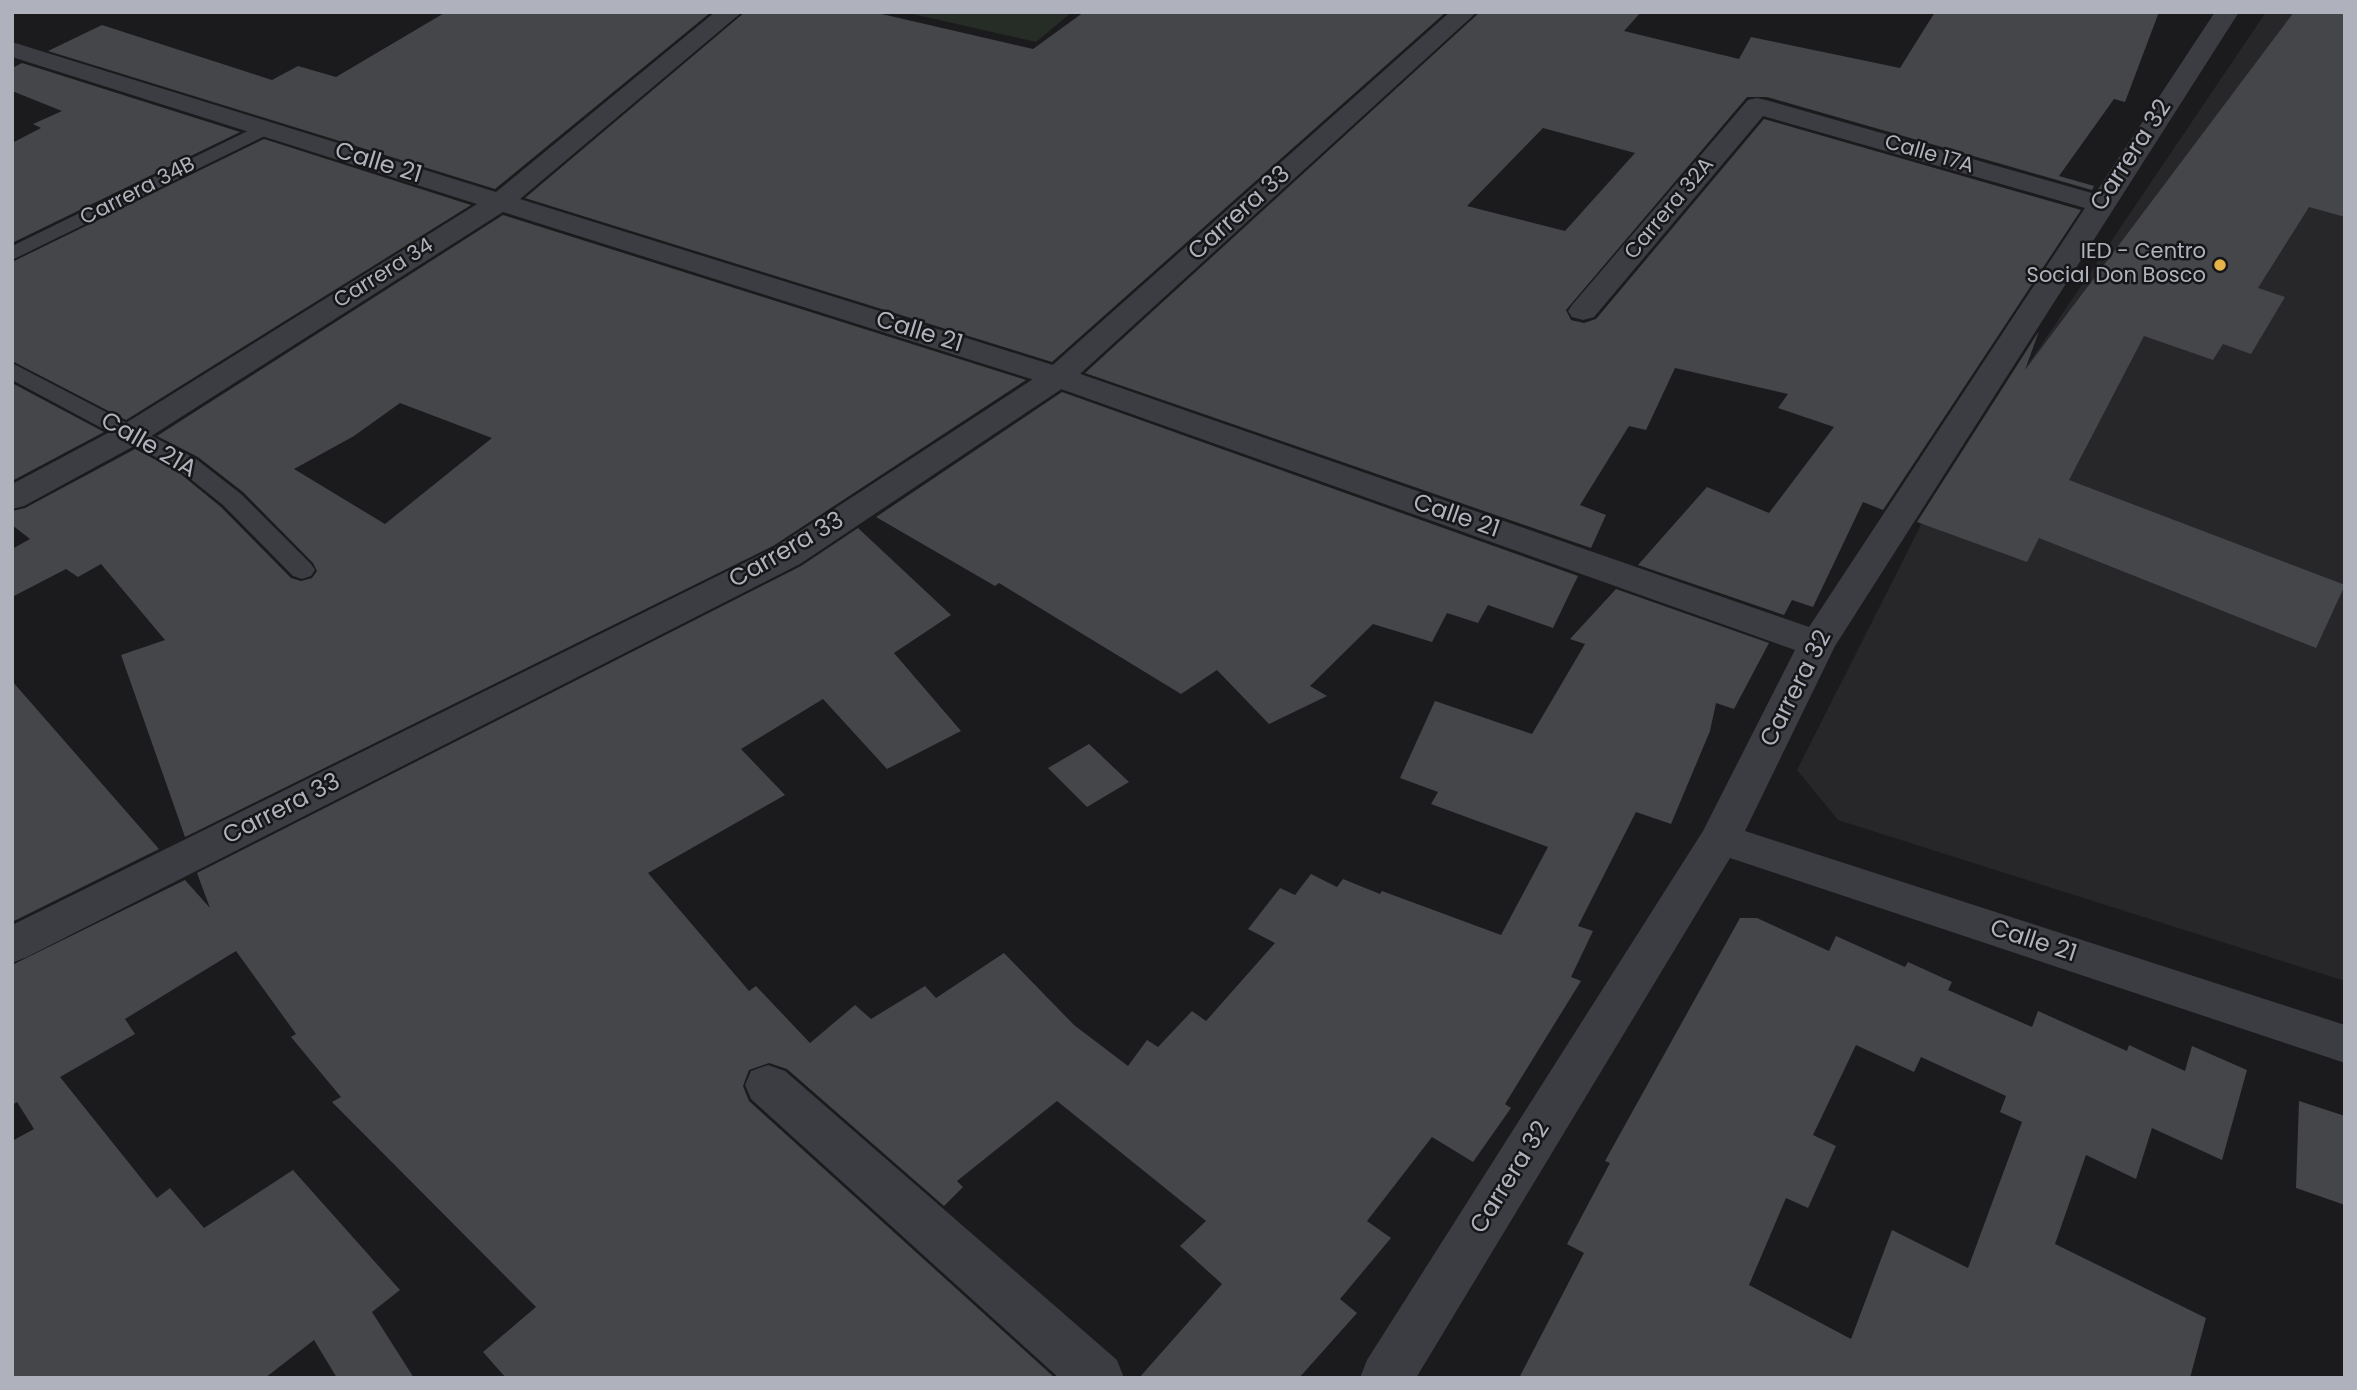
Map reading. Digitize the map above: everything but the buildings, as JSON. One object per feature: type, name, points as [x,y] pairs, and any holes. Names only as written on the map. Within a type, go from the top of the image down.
[{"type":"street","name":"Carrera 34","points":[[12,498],[133,433],[500,202],[730,12]]},
{"type":"street","name":"Carrera 33","points":[[12,945],[788,556],[1058,377],[1465,12]]},
{"type":"street","name":"Carrera 32","points":[[1387,1378],[1720,839],[1817,644],[2227,12]]},
{"type":"street","name":"Calle 21","points":[[12,49],[1058,377],[1817,644]]},
{"type":"street","name":"Calle 17A","points":[[1757,106],[2101,204]]},
{"type":"street","name":"Carrera 32A","points":[[1583,311],[1757,106]]},
{"type":"street","name":"Calle 21","points":[[1720,839],[2345,1044]]},
{"type":"street","points":[[768,1084],[1098,1378]]},
{"type":"lane","name":"Carrera 34B","points":[[12,254],[264,129]]},
{"type":"lane","name":"Calle 21A","points":[[12,370],[51,394],[133,433],[189,465],[302,570]]},
{"type":"shaded area","points":[[904,12],[1072,12],[1036,42]]},
{"type":"shaded area","name":"IED - Centro Social Don Bosco","points":[[2266,12],[2345,12],[2345,981],[1838,820],[1797,770],[1925,517]]},
{"type":"place","name":"IED - Centro Social Don Bosco","points":[[2220,265]]}]
